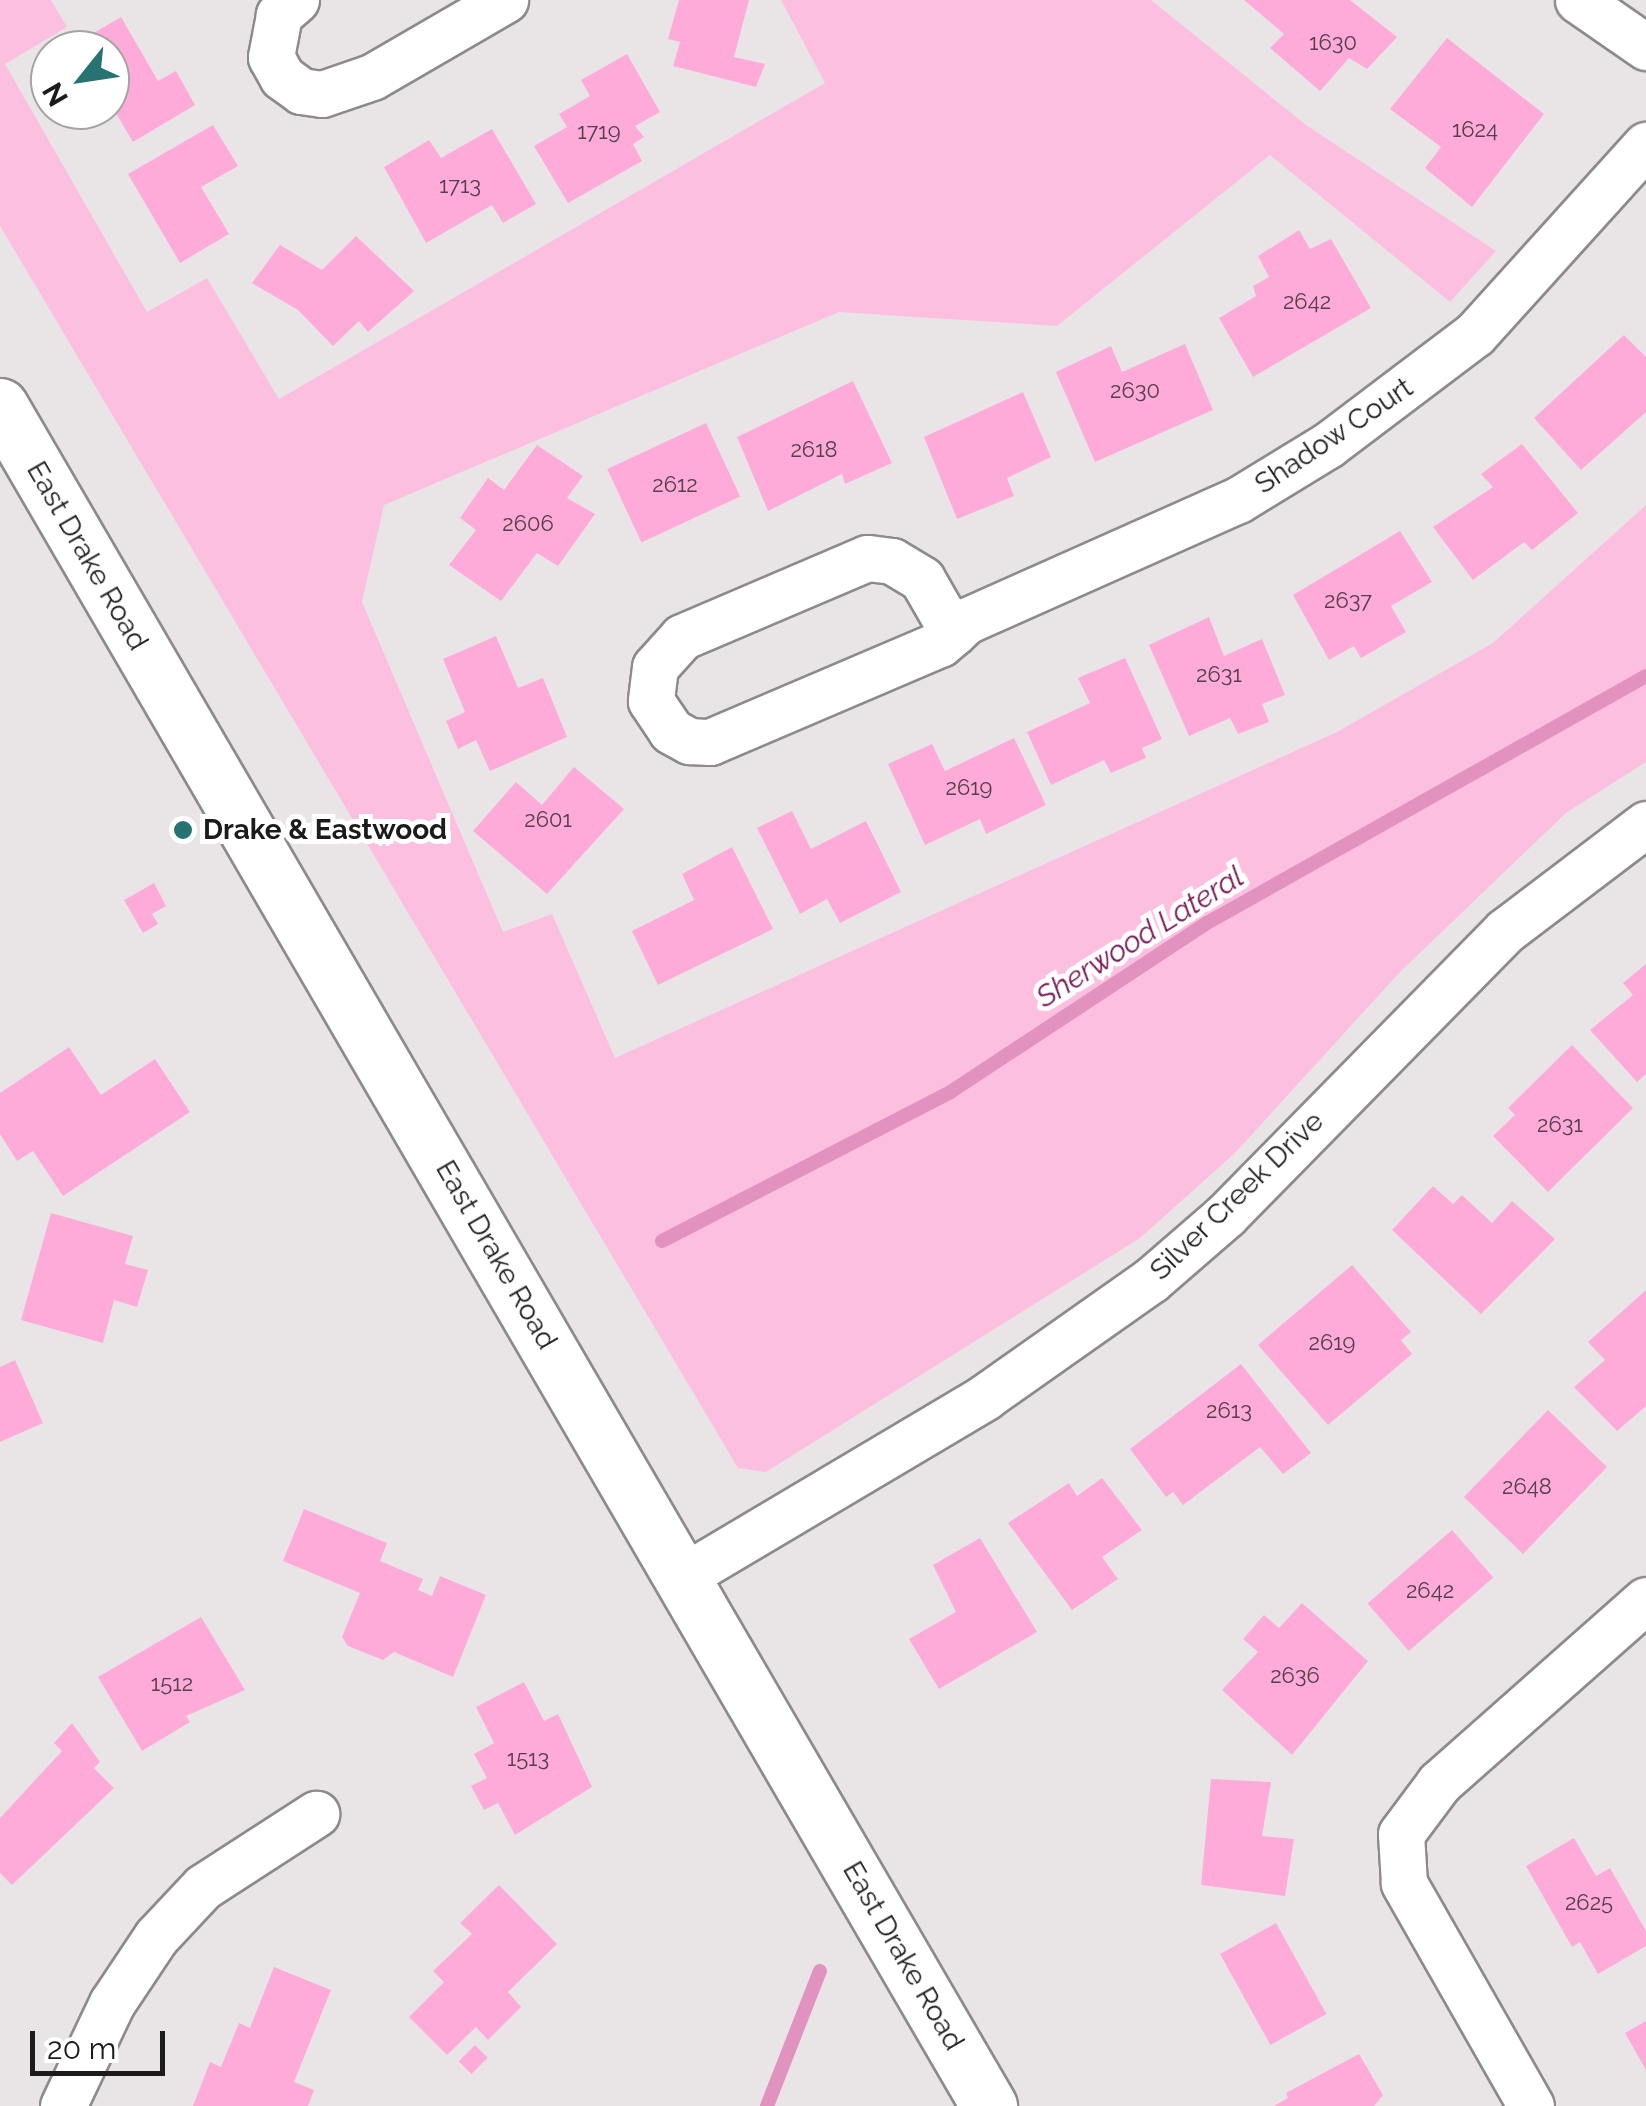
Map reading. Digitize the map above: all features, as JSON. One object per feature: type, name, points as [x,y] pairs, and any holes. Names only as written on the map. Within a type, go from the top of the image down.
[{"type":"main road","name":"East Drake Road","points":[[4,424],[684,1576],[989,2106]]},
{"type":"street","points":[[296,0],[280,15],[271,57],[282,77],[301,91],[322,94],[372,77],[505,0]]},
{"type":"street","points":[[1578,0],[1646,47]]},
{"type":"street","name":"Shadow Court","points":[[953,633],[922,579],[892,561],[867,558],[682,637],[655,667],[651,701],[671,731],[710,742],[940,644],[953,633],[1238,500],[1328,445],[1511,301],[1646,145]]},
{"type":"street","name":"Silver Creek Drive","points":[[684,1576],[985,1396],[1151,1280],[1226,1214],[1504,931],[1646,824]]},
{"type":"street","points":[[1532,2106],[1404,1883],[1402,1834],[1438,1783],[1646,1600]]},
{"type":"street","points":[[63,2106],[112,2002],[156,1937],[218,1875],[316,1814]]},
{"type":"shaded area","points":[[0,0],[51,0],[67,27],[30,30],[30,49],[5,64],[30,108],[30,130],[43,130],[147,312],[207,278],[279,399],[825,83],[781,0],[1151,0],[1306,125],[1496,251],[1450,302],[1270,155],[1057,326],[839,312],[384,505],[362,602],[503,932],[552,914],[615,1058],[1337,732],[1493,643],[1646,505],[1646,762],[1566,813],[1399,973],[1235,1153],[1140,1238],[766,1472],[738,1468],[0,226]]},
{"type":"building","points":[[679,0],[749,0],[734,57],[765,64],[756,87],[673,66],[680,42],[668,39]]},
{"type":"building","points":[[1244,0],[1350,0],[1397,37],[1367,69],[1349,58],[1320,91],[1270,48],[1284,34]]},
{"type":"building","points":[[121,17],[129,30],[99,30]]},
{"type":"building","points":[[130,33],[158,81],[176,71],[195,105],[133,142],[126,130],[130,130]]},
{"type":"building","points":[[1447,38],[1544,114],[1472,207],[1425,168],[1441,147],[1390,109]]},
{"type":"building","points":[[627,54],[660,112],[635,126],[644,137],[633,144],[642,161],[568,203],[534,146],[567,127],[559,114],[590,96],[581,80]]},
{"type":"building","points":[[213,125],[238,166],[201,187],[229,234],[180,263],[128,174]]},
{"type":"building","points":[[492,129],[536,204],[503,223],[492,205],[426,243],[384,167],[429,140],[441,158]]},
{"type":"building","points":[[1299,230],[1310,249],[1331,239],[1371,308],[1253,377],[1219,318],[1256,296],[1253,286],[1269,277],[1258,256]]},
{"type":"building","points":[[356,236],[414,291],[368,332],[359,321],[333,346],[298,310],[252,283],[280,245],[322,270]]},
{"type":"building","points":[[1624,335],[1646,357],[1646,412],[1581,470],[1534,418]]},
{"type":"building","points":[[1185,344],[1213,410],[1095,462],[1056,372],[1111,346],[1122,372]]},
{"type":"building","points":[[853,381],[892,463],[845,484],[842,474],[768,511],[737,437]]},
{"type":"building","points":[[1023,392],[1051,457],[1007,478],[1014,496],[957,519],[924,437]]},
{"type":"building","points":[[706,423],[740,496],[641,542],[607,469]]},
{"type":"building","points":[[1522,444],[1578,513],[1532,550],[1524,542],[1473,580],[1433,527],[1493,487],[1481,474]]},
{"type":"building","points":[[537,445],[583,476],[567,498],[595,514],[558,566],[537,553],[501,601],[449,565],[476,530],[460,518],[488,478],[504,490]]},
{"type":"building","points":[[1400,531],[1432,582],[1391,606],[1406,632],[1361,658],[1354,646],[1329,660],[1293,595]]},
{"type":"building","points":[[1209,617],[1224,656],[1262,639],[1285,695],[1262,704],[1269,722],[1238,734],[1230,718],[1189,736],[1149,645]]},
{"type":"building","points":[[496,636],[518,688],[543,678],[567,737],[490,771],[476,740],[458,749],[446,721],[465,712],[443,659]]},
{"type":"building","points":[[1125,658],[1162,739],[1142,748],[1146,758],[1111,773],[1104,760],[1051,785],[1027,732],[1090,703],[1078,678]]},
{"type":"building","points":[[1014,738],[1046,805],[986,834],[980,819],[925,845],[888,764],[932,744],[945,771]]},
{"type":"building","points":[[574,767],[624,809],[547,894],[473,831],[516,782],[542,805]]},
{"type":"building","points":[[792,811],[811,849],[866,821],[901,892],[840,923],[827,899],[800,914],[757,828]]},
{"type":"building","points":[[732,847],[773,929],[658,985],[632,931],[694,900],[682,874]]},
{"type":"building","points":[[154,883],[166,906],[152,914],[158,924],[143,933],[124,900]]},
{"type":"building","points":[[1646,964],[1646,1074],[1637,1082],[1590,1030],[1633,995],[1623,983]]},
{"type":"building","points":[[1572,1045],[1633,1108],[1548,1192],[1493,1136],[1515,1115],[1508,1108]]},
{"type":"building","points":[[69,1047],[101,1095],[155,1059],[190,1112],[63,1196],[33,1151],[17,1161],[0,1134],[0,1093]]},
{"type":"building","points":[[1433,1186],[1453,1204],[1462,1195],[1492,1223],[1512,1201],[1555,1239],[1481,1314],[1392,1230]]},
{"type":"building","points":[[51,1213],[133,1236],[125,1264],[148,1270],[137,1307],[114,1300],[103,1343],[21,1320]]},
{"type":"building","points":[[1352,1265],[1411,1332],[1401,1340],[1412,1354],[1328,1425],[1258,1345]]},
{"type":"building","points":[[1646,1290],[1646,1406],[1617,1431],[1574,1387],[1605,1360],[1588,1342]]},
{"type":"building","points":[[15,1360],[43,1423],[0,1442],[0,1367]]},
{"type":"building","points":[[1241,1364],[1311,1453],[1283,1474],[1260,1447],[1183,1505],[1173,1492],[1166,1497],[1130,1449]]},
{"type":"building","points":[[1548,1410],[1607,1467],[1523,1554],[1464,1497]]},
{"type":"building","points":[[1102,1478],[1142,1530],[1102,1557],[1118,1579],[1072,1610],[1008,1523],[1069,1483],[1077,1496]]},
{"type":"building","points":[[304,1509],[387,1543],[380,1561],[423,1579],[418,1590],[432,1596],[440,1576],[486,1595],[453,1677],[394,1652],[383,1660],[348,1646],[342,1637],[360,1593],[283,1561]]},
{"type":"building","points":[[1452,1530],[1493,1578],[1409,1651],[1367,1603]]},
{"type":"building","points":[[980,1538],[1037,1632],[939,1689],[909,1639],[956,1612],[933,1565]]},
{"type":"building","points":[[1302,1603],[1368,1661],[1292,1755],[1222,1690],[1258,1652],[1243,1639],[1264,1615],[1279,1628]]},
{"type":"building","points":[[201,1617],[245,1690],[186,1716],[190,1722],[142,1751],[98,1677]]},
{"type":"building","points":[[524,1682],[544,1721],[558,1714],[592,1787],[515,1835],[498,1803],[484,1810],[471,1786],[487,1778],[474,1754],[494,1743],[476,1707]]},
{"type":"building","points":[[72,1723],[100,1762],[94,1768],[114,1788],[12,1885],[0,1873],[0,1818],[62,1751],[54,1743]]},
{"type":"building","points":[[1211,1779],[1271,1782],[1262,1836],[1294,1839],[1285,1896],[1201,1885]]},
{"type":"building","points":[[1574,1838],[1596,1876],[1610,1868],[1646,1931],[1646,1946],[1598,1974],[1580,1942],[1572,1947],[1526,1866]]},
{"type":"building","points":[[499,1885],[557,1944],[508,1992],[521,2007],[488,2040],[476,2027],[447,2055],[409,2017],[444,1982],[433,1971],[472,1934],[460,1923]]},
{"type":"building","points":[[1276,1923],[1326,2014],[1270,2045],[1220,1954]]},
{"type":"building","points":[[274,1967],[331,1990],[294,2082],[314,2090],[308,2106],[193,2106],[210,2062],[221,2067],[239,2023],[250,2028]]},
{"type":"building","points":[[1646,2021],[1646,2070],[1625,2033]]},
{"type":"building","points":[[475,2045],[488,2058],[471,2074],[459,2061]]},
{"type":"building","points":[[1359,2054],[1383,2095],[1374,2106],[1274,2106],[1288,2098],[1286,2093]]},
{"type":"waterway","name":"Sherwood Lateral","points":[[662,1241],[952,1091],[1207,923],[1646,676]]},
{"type":"waterway","name":"Sherwood Lateral","points":[[767,2106],[820,1971]]},
{"type":"place","name":"Drake & Eastwood","points":[[183,830]]}]
